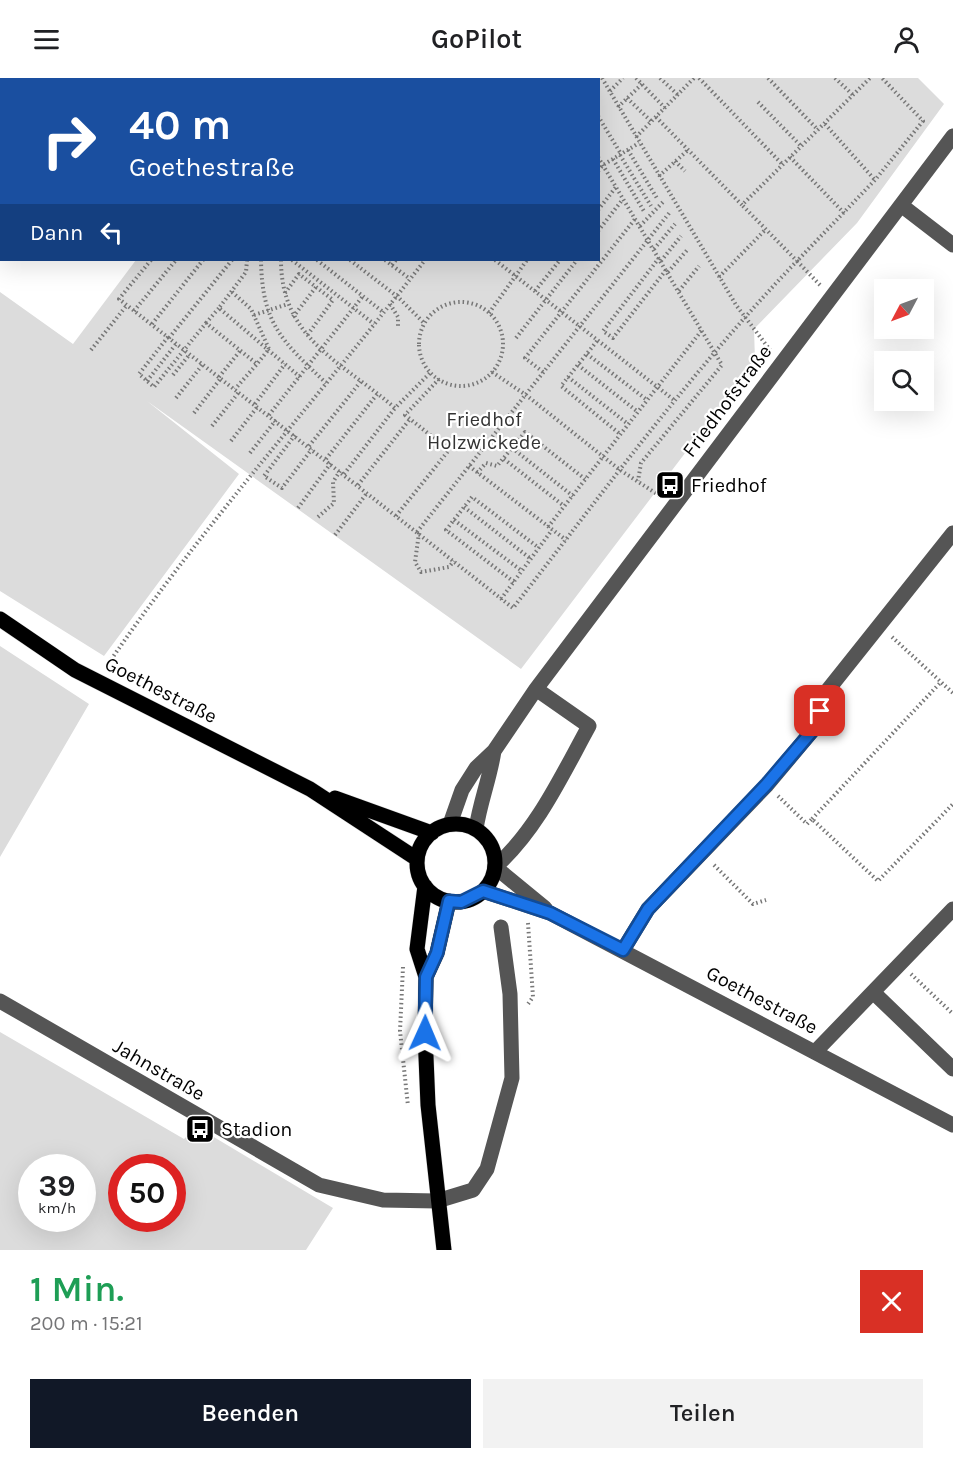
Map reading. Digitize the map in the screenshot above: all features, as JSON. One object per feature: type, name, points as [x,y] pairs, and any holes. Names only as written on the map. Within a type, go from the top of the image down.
[{"type":"main road","name":"Goethestraße","points":[[0,619],[75,670],[310,789],[417,859]]},
{"type":"main road","name":"Goethestraße","points":[[310,789],[432,833]]},
{"type":"main road","points":[[450,824],[463,825],[476,830],[488,839],[494,852],[495,867],[483,891],[461,902],[449,901],[438,897],[425,886],[418,870],[417,859],[420,848],[432,833],[450,824]]},
{"type":"main road","points":[[425,886],[417,949],[426,977],[425,1045],[437,1201],[444,1250]]},
{"type":"main road","points":[[426,977],[437,953],[449,901]]},
{"type":"street","name":"Friedhofstraße","points":[[450,824],[462,790],[476,768],[494,751],[536,689],[953,136]]},
{"type":"street","points":[[901,205],[953,245]]},
{"type":"street","points":[[623,950],[648,909],[766,785],[813,730],[827,691],[953,533]]},
{"type":"street","points":[[495,867],[514,850],[546,802],[589,726],[536,689]]},
{"type":"street","name":"Friedhofstraße","points":[[476,830],[480,801],[489,782],[494,751]]},
{"type":"street","name":"Goethestraße","points":[[495,867],[550,913]]},
{"type":"street","name":"Goethestraße","points":[[483,891],[550,913],[953,1125]]},
{"type":"street","points":[[815,1052],[953,909]]},
{"type":"street","name":"Jahnstraße","points":[[0,1001],[319,1185],[383,1200],[437,1201],[473,1190],[487,1169],[512,1078],[511,1007],[501,927]]},
{"type":"street","points":[[873,992],[953,1069]]},
{"type":"path","points":[[602,78],[744,317],[781,364]]},
{"type":"path","points":[[610,92],[623,78]]},
{"type":"path","points":[[636,78],[665,108]]},
{"type":"path","points":[[660,78],[678,95]]},
{"type":"path","points":[[636,137],[694,78]]},
{"type":"path","points":[[699,78],[783,165]]},
{"type":"path","points":[[768,78],[818,129]]},
{"type":"path","points":[[835,78],[853,95]]},
{"type":"path","points":[[742,205],[869,78]]},
{"type":"path","points":[[150,261],[119,299],[311,447],[367,494],[513,608],[674,401],[744,317],[845,214],[923,121],[882,78]]},
{"type":"path","points":[[618,106],[642,84]]},
{"type":"path","points":[[627,98],[651,122]]},
{"type":"path","points":[[758,102],[801,146]]},
{"type":"path","points":[[656,117],[831,297]]},
{"type":"path","points":[[600,119],[651,206]]},
{"type":"path","points":[[825,124],[875,180]]},
{"type":"path","points":[[600,169],[639,143]]},
{"type":"path","points":[[628,150],[660,201],[640,226]]},
{"type":"path","points":[[659,176],[687,150]]},
{"type":"path","points":[[790,157],[845,214]]},
{"type":"path","points":[[613,159],[645,213]]},
{"type":"path","points":[[600,160],[716,351],[722,365],[641,463],[638,482]]},
{"type":"path","points":[[675,161],[685,171]]},
{"type":"path","points":[[600,207],[616,187]]},
{"type":"path","points":[[600,228],[623,199]]},
{"type":"path","points":[[454,561],[449,567],[421,572],[415,562],[418,533],[647,238],[670,212]]},
{"type":"path","points":[[543,372],[525,358],[635,219]]},
{"type":"path","points":[[654,249],[675,224]]},
{"type":"path","points":[[719,277],[766,229]]},
{"type":"path","points":[[681,236],[603,331],[613,338],[667,271],[688,249]]},
{"type":"path","points":[[134,311],[175,261]]},
{"type":"path","points":[[152,324],[202,261]]},
{"type":"path","points":[[231,261],[139,374],[154,387],[232,292],[246,272],[247,261]]},
{"type":"path","points":[[261,261],[267,311],[279,336],[326,383]]},
{"type":"path","points":[[281,261],[288,304],[293,317],[306,337],[396,408]]},
{"type":"path","points":[[293,261],[374,324]]},
{"type":"path","points":[[318,261],[383,312]]},
{"type":"path","points":[[351,261],[398,297],[424,322]]},
{"type":"path","points":[[386,261],[410,279]]},
{"type":"path","points":[[392,265],[395,261]]},
{"type":"path","points":[[105,668],[287,429],[383,312],[398,297],[424,261]]},
{"type":"path","points":[[496,261],[674,401]]},
{"type":"path","points":[[489,313],[525,261]]},
{"type":"path","points":[[535,291],[559,261]]},
{"type":"path","points":[[516,338],[576,261]]},
{"type":"path","points":[[679,291],[699,266]]},
{"type":"path","points":[[285,294],[299,274],[333,300],[306,337]]},
{"type":"path","points":[[293,317],[316,287]]},
{"type":"path","points":[[232,292],[254,315],[269,349]]},
{"type":"path","points":[[269,415],[363,296]]},
{"type":"path","points":[[456,302],[479,306],[489,313],[501,331],[503,346],[500,360],[492,372],[478,382],[464,386],[448,384],[439,379],[422,361],[418,342],[424,322],[435,310],[456,302]]},
{"type":"path","points":[[254,315],[288,304]]},
{"type":"path","points":[[390,304],[398,317],[398,327]]},
{"type":"path","points":[[91,350],[127,305]]},
{"type":"path","points":[[219,308],[300,377]]},
{"type":"path","points":[[206,323],[256,364]]},
{"type":"path","points":[[548,526],[702,330]]},
{"type":"path","points":[[597,341],[561,386],[620,434]]},
{"type":"path","points":[[147,381],[176,344]]},
{"type":"path","points":[[212,426],[269,349]]},
{"type":"path","points":[[194,413],[240,351]]},
{"type":"path","points":[[173,375],[190,354]]},
{"type":"path","points":[[587,354],[647,400]]},
{"type":"path","points":[[176,398],[203,364]]},
{"type":"path","points":[[231,441],[285,364]]},
{"type":"path","points":[[578,365],[638,412]]},
{"type":"path","points":[[318,517],[334,503],[333,482],[396,408],[431,372]]},
{"type":"path","points":[[492,372],[526,395],[620,470],[674,506]]},
{"type":"path","points":[[568,377],[628,424]]},
{"type":"path","points":[[396,516],[449,450],[405,415],[439,379]]},
{"type":"path","points":[[295,435],[264,476],[282,488],[362,381]]},
{"type":"path","points":[[326,459],[378,393]]},
{"type":"path","points":[[358,485],[410,419]]},
{"type":"path","points":[[250,453],[276,420]]},
{"type":"path","points":[[477,472],[486,463],[497,466],[525,432],[585,479]]},
{"type":"path","points":[[512,448],[573,496]]},
{"type":"path","points":[[504,459],[564,506]]},
{"type":"path","points":[[298,508],[331,464]]},
{"type":"path","points":[[469,466],[566,540]]},
{"type":"path","points":[[335,534],[367,494]]},
{"type":"path","points":[[513,582],[446,530],[472,497],[539,548]]},
{"type":"path","points":[[464,507],[531,559]]},
{"type":"path","points":[[454,520],[522,571]]},
{"type":"path","points":[[501,599],[552,530]]},
{"type":"path","points":[[880,626],[953,693]]},
{"type":"path","points":[[766,785],[807,824],[941,682]]},
{"type":"path","points":[[812,819],[878,882],[953,804]]},
{"type":"path","points":[[702,854],[753,904],[766,900]]},
{"type":"path","points":[[511,1007],[526,1006],[532,997],[528,921]]},
{"type":"path","points":[[900,964],[953,1014]]},
{"type":"green space","name":"Friedhof Holzwickede","points":[[600,78],[918,78],[944,104],[857,223],[754,329],[755,361],[521,669],[147,401],[239,474],[104,656],[0,591],[0,292],[73,344],[135,261],[600,261]]},
{"type":"green space","points":[[0,646],[89,704],[0,857]]},
{"type":"green space","points":[[0,1032],[184,1139],[197,1127],[333,1208],[306,1250],[0,1250]]},
{"type":"place","name":"Friedhof","points":[[670,485]]},
{"type":"place","name":"Stadion","points":[[200,1129]]},
{"type":"route","points":[[425,1033],[426,977],[437,953],[449,901],[461,902],[483,891],[550,913],[623,950],[648,909],[766,785],[813,730],[820,711]]}]
